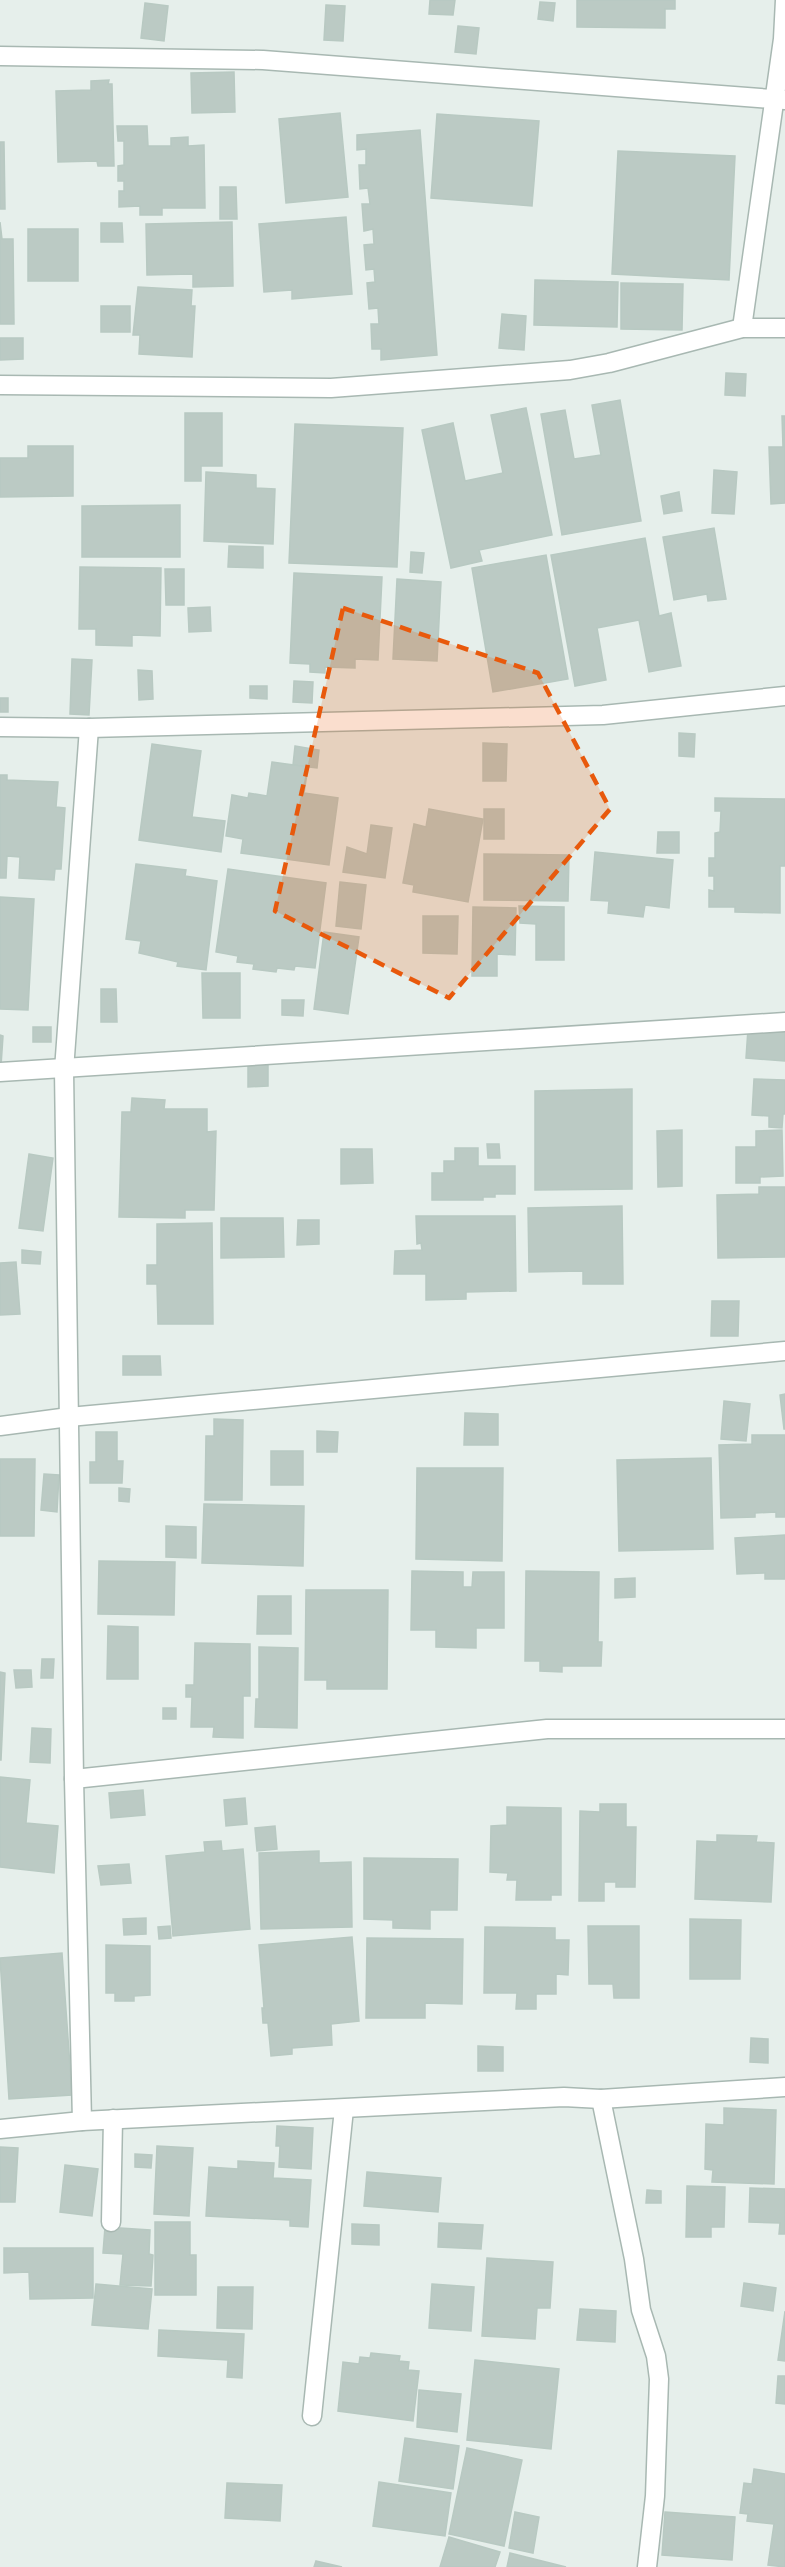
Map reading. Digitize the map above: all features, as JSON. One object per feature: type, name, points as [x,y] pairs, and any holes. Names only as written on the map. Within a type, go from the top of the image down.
[{"type":"street","points":[[742,328],[780,100],[785,0]]},
{"type":"street","points":[[0,56],[263,60],[780,100]]},
{"type":"street","points":[[0,385],[343,388],[570,369],[609,363],[742,328],[785,328]]},
{"type":"street","points":[[0,727],[89,728],[603,715],[785,696]]},
{"type":"street","points":[[82,2121],[74,1779],[64,1070],[89,728]]},
{"type":"street","points":[[0,1072],[64,1070],[785,1022]]},
{"type":"street","points":[[0,1426],[69,1417],[785,1352]]},
{"type":"street","points":[[74,1779],[547,1729],[785,1729]]},
{"type":"street","points":[[0,2129],[113,2119],[564,2097],[602,2099],[785,2087]]},
{"type":"street","points":[[602,2099],[634,2259],[641,2310],[656,2356],[659,2379],[655,2496],[648,2567]]},
{"type":"street","points":[[312,2416],[344,2109]]},
{"type":"street","points":[[111,2222],[113,2119]]},
{"type":"highlighted area","points":[[343,608],[538,673],[610,809],[449,998],[275,911]]},
{"type":"building","points":[[430,0],[455,0],[453,15],[429,14]]},
{"type":"building","points":[[577,0],[675,0],[675,9],[665,9],[665,28],[577,27]]},
{"type":"building","points":[[540,2],[555,3],[553,21],[538,19]]},
{"type":"building","points":[[145,3],[168,6],[164,41],[141,38]]},
{"type":"building","points":[[326,5],[345,6],[343,41],[324,40]]},
{"type":"building","points":[[458,26],[479,28],[476,54],[455,52]]},
{"type":"building","points":[[234,72],[235,112],[192,113],[191,73]]},
{"type":"building","points":[[109,80],[108,84],[112,84],[114,166],[98,166],[97,161],[58,162],[56,91],[91,90],[91,81]]},
{"type":"building","points":[[340,113],[348,197],[286,203],[279,119]]},
{"type":"building","points":[[437,114],[539,121],[532,206],[431,198]]},
{"type":"building","points":[[117,126],[147,126],[148,146],[171,146],[171,138],[188,137],[188,146],[204,145],[205,208],[162,208],[162,215],[140,215],[140,206],[119,207],[119,191],[124,191],[124,181],[118,181],[118,166],[124,165],[124,141],[118,141]]},
{"type":"building","points":[[420,130],[437,355],[381,360],[381,349],[372,349],[371,324],[379,324],[378,308],[369,309],[367,283],[375,282],[374,269],[366,270],[364,245],[374,244],[373,229],[364,231],[362,204],[370,204],[368,188],[360,189],[359,165],[366,165],[366,149],[357,150],[357,135]]},
{"type":"building","points":[[0,142],[4,142],[5,209],[0,209]]},
{"type":"building","points":[[618,151],[735,156],[729,280],[612,274]]},
{"type":"building","points":[[220,187],[236,187],[237,219],[220,219]]},
{"type":"building","points":[[346,217],[352,294],[292,299],[292,290],[264,292],[259,224]]},
{"type":"building","points":[[0,222],[2,239],[13,239],[14,324],[0,324]]},
{"type":"building","points":[[232,222],[233,286],[193,287],[193,274],[147,275],[146,224]]},
{"type":"building","points":[[101,223],[122,223],[123,242],[101,242]]},
{"type":"building","points":[[28,229],[78,229],[78,281],[28,281]]},
{"type":"building","points":[[535,280],[618,282],[617,327],[534,325]]},
{"type":"building","points":[[621,283],[683,284],[682,330],[621,329]]},
{"type":"building","points":[[138,287],[192,290],[191,306],[195,306],[192,357],[139,354],[140,335],[133,335]]},
{"type":"building","points":[[101,306],[130,306],[130,332],[101,332]]},
{"type":"building","points":[[502,314],[526,316],[524,350],[499,348]]},
{"type":"building","points":[[0,338],[23,338],[23,359],[0,360]]},
{"type":"building","points":[[726,373],[746,374],[745,396],[725,395]]},
{"type":"building","points":[[620,400],[641,521],[562,535],[541,414],[565,410],[574,459],[601,455],[592,405]]},
{"type":"building","points":[[526,408],[552,535],[479,550],[482,561],[451,568],[422,430],[453,423],[465,481],[503,473],[491,415]]},
{"type":"building","points":[[185,413],[222,413],[222,466],[201,466],[201,481],[185,481]]},
{"type":"building","points":[[782,416],[785,416],[785,503],[771,504],[769,447],[783,447]]},
{"type":"building","points":[[295,424],[403,428],[397,567],[289,563]]},
{"type":"building","points":[[28,446],[73,446],[73,496],[0,497],[0,458],[28,458]]},
{"type":"building","points":[[714,470],[737,472],[734,514],[712,513]]},
{"type":"building","points":[[206,472],[256,475],[256,488],[275,489],[273,544],[204,541]]},
{"type":"building","points":[[679,492],[682,511],[664,514],[661,496]]},
{"type":"building","points":[[180,505],[180,557],[82,557],[82,506]]},
{"type":"building","points":[[714,528],[726,599],[708,601],[707,594],[674,600],[663,537]]},
{"type":"building","points":[[645,538],[659,616],[671,613],[681,666],[649,672],[639,620],[597,628],[606,680],[575,686],[551,555]]},
{"type":"building","points":[[229,546],[263,547],[263,568],[228,567]]},
{"type":"building","points":[[411,552],[424,553],[422,573],[410,572]]},
{"type":"building","points":[[546,555],[568,679],[493,692],[472,568]]},
{"type":"building","points":[[80,567],[161,568],[160,636],[132,635],[132,646],[96,645],[96,629],[79,629]]},
{"type":"building","points":[[165,569],[184,569],[184,605],[166,605]]},
{"type":"building","points":[[294,573],[382,577],[378,660],[355,659],[355,668],[325,667],[325,673],[310,672],[310,664],[290,663]]},
{"type":"building","points":[[397,579],[441,582],[437,661],[393,659]]},
{"type":"building","points":[[210,607],[211,631],[189,632],[188,608]]},
{"type":"building","points":[[72,659],[92,660],[89,715],[70,714]]},
{"type":"building","points":[[138,670],[152,671],[153,699],[139,700]]},
{"type":"building","points":[[294,681],[313,682],[312,703],[293,702]]},
{"type":"building","points":[[250,686],[267,686],[267,699],[250,698]]},
{"type":"building","points":[[0,698],[8,698],[8,712],[0,712]]},
{"type":"building","points":[[679,733],[695,734],[694,757],[679,756]]},
{"type":"building","points":[[483,743],[507,744],[506,781],[483,781]]},
{"type":"building","points":[[152,744],[201,751],[192,817],[225,821],[221,852],[139,840]]},
{"type":"building","points":[[295,746],[319,750],[317,768],[293,765]]},
{"type":"building","points":[[272,762],[308,767],[304,793],[338,798],[329,865],[241,853],[243,839],[226,836],[232,795],[248,798],[249,793],[267,796]]},
{"type":"building","points":[[0,775],[7,775],[7,780],[58,782],[56,807],[65,808],[61,869],[55,869],[54,880],[19,878],[20,857],[7,856],[6,878],[0,878]]},
{"type":"building","points":[[715,798],[785,799],[785,866],[780,866],[780,913],[735,912],[735,907],[709,907],[709,890],[714,891],[714,876],[709,876],[709,858],[715,858],[715,833],[720,832],[721,811],[715,811]]},
{"type":"building","points":[[429,809],[483,819],[468,902],[413,892],[414,885],[403,883],[414,824],[426,827]]},
{"type":"building","points":[[484,809],[504,809],[504,839],[484,839]]},
{"type":"building","points":[[371,825],[392,828],[385,878],[343,872],[347,847],[367,854]]},
{"type":"building","points":[[658,832],[679,832],[679,853],[657,853]]},
{"type":"building","points":[[595,852],[673,860],[669,908],[645,905],[643,917],[608,913],[609,901],[591,900]]},
{"type":"building","points":[[484,854],[569,855],[568,901],[484,900]]},
{"type":"building","points":[[136,864],[186,870],[185,876],[217,881],[206,970],[177,966],[178,962],[139,953],[141,941],[126,939]]},
{"type":"building","points":[[228,869],[326,883],[315,968],[295,966],[294,970],[277,968],[276,972],[253,969],[254,964],[237,962],[238,956],[216,952]]},
{"type":"building","points":[[340,882],[366,885],[361,929],[336,926]]},
{"type":"building","points":[[0,897],[34,899],[28,1010],[0,1009]]},
{"type":"building","points":[[519,906],[564,907],[564,960],[536,960],[536,924],[520,923]]},
{"type":"building","points":[[473,907],[516,908],[515,955],[497,954],[497,976],[472,976]]},
{"type":"building","points":[[423,916],[458,916],[457,954],[423,953]]},
{"type":"building","points":[[324,932],[359,937],[348,1014],[314,1009]]},
{"type":"building","points":[[202,973],[240,973],[240,1018],[203,1018]]},
{"type":"building","points":[[101,989],[116,989],[117,1022],[101,1022]]},
{"type":"building","points":[[282,1000],[304,1000],[303,1016],[282,1015]]},
{"type":"building","points":[[33,1027],[51,1027],[51,1042],[33,1042]]},
{"type":"building","points":[[748,1029],[785,1031],[785,1061],[746,1058]]},
{"type":"building","points":[[0,1035],[3,1036],[1,1066],[0,1066]]},
{"type":"building","points":[[248,1062],[268,1062],[268,1086],[248,1087]]},
{"type":"building","points":[[754,1079],[785,1080],[785,1114],[783,1114],[782,1128],[769,1127],[769,1116],[752,1115]]},
{"type":"building","points":[[632,1089],[632,1189],[535,1190],[535,1091]]},
{"type":"building","points":[[132,1098],[165,1100],[164,1109],[207,1109],[207,1132],[216,1131],[214,1210],[185,1210],[185,1218],[119,1217],[122,1112],[131,1112]]},
{"type":"building","points":[[682,1130],[682,1186],[658,1187],[657,1131]]},
{"type":"building","points":[[782,1130],[783,1176],[760,1177],[760,1183],[736,1183],[736,1147],[756,1147],[756,1131]]},
{"type":"building","points":[[487,1144],[499,1144],[500,1158],[488,1158]]},
{"type":"building","points":[[455,1148],[478,1148],[478,1166],[515,1166],[515,1194],[495,1194],[495,1197],[483,1197],[483,1200],[432,1200],[432,1173],[444,1173],[444,1161],[455,1161]]},
{"type":"building","points":[[341,1149],[372,1149],[373,1183],[341,1184]]},
{"type":"building","points":[[29,1154],[53,1158],[43,1231],[19,1228]]},
{"type":"building","points":[[759,1187],[785,1187],[785,1257],[718,1258],[717,1195],[759,1194]]},
{"type":"building","points":[[622,1206],[623,1284],[583,1284],[583,1271],[529,1272],[528,1208]]},
{"type":"building","points":[[416,1216],[515,1216],[516,1291],[466,1292],[466,1299],[426,1300],[426,1274],[394,1274],[395,1251],[422,1250],[421,1243],[417,1244]]},
{"type":"building","points":[[221,1218],[283,1218],[284,1257],[221,1258]]},
{"type":"building","points":[[298,1220],[319,1220],[319,1244],[297,1245]]},
{"type":"building","points":[[212,1223],[213,1324],[158,1324],[157,1284],[147,1284],[147,1265],[157,1265],[157,1224]]},
{"type":"building","points":[[22,1250],[41,1252],[40,1264],[22,1263]]},
{"type":"building","points":[[16,1262],[20,1314],[0,1315],[0,1263]]},
{"type":"building","points":[[712,1301],[739,1301],[738,1336],[711,1336]]},
{"type":"building","points":[[123,1356],[160,1356],[161,1375],[123,1375]]},
{"type":"building","points":[[785,1394],[785,1429],[784,1429],[780,1395]]},
{"type":"building","points":[[724,1401],[750,1404],[746,1441],[721,1439]]},
{"type":"building","points":[[465,1413],[498,1414],[498,1445],[464,1445]]},
{"type":"building","points":[[214,1419],[243,1420],[242,1500],[205,1500],[206,1436],[214,1436]]},
{"type":"building","points":[[317,1431],[338,1432],[337,1452],[317,1452]]},
{"type":"building","points":[[96,1432],[117,1432],[117,1461],[123,1461],[122,1483],[90,1483],[90,1462],[96,1462]]},
{"type":"building","points":[[752,1435],[785,1435],[785,1517],[776,1517],[776,1512],[755,1513],[755,1517],[721,1518],[719,1445],[752,1444]]},
{"type":"building","points":[[271,1451],[303,1451],[303,1485],[271,1485]]},
{"type":"building","points":[[711,1458],[713,1549],[619,1551],[617,1460]]},
{"type":"building","points":[[0,1459],[35,1459],[34,1536],[0,1536]]},
{"type":"building","points":[[417,1468],[503,1468],[502,1561],[416,1559]]},
{"type":"building","points":[[44,1474],[59,1475],[57,1512],[41,1510]]},
{"type":"building","points":[[119,1488],[130,1489],[129,1502],[119,1501]]},
{"type":"building","points":[[204,1504],[304,1506],[303,1566],[202,1563]]},
{"type":"building","points":[[166,1526],[196,1527],[196,1558],[166,1557]]},
{"type":"building","points":[[785,1535],[785,1579],[765,1579],[765,1573],[737,1574],[735,1538]]},
{"type":"building","points":[[99,1561],[175,1562],[174,1615],[98,1614]]},
{"type":"building","points":[[412,1571],[463,1572],[463,1587],[472,1587],[473,1572],[504,1572],[504,1628],[476,1628],[476,1648],[436,1647],[436,1630],[411,1630]]},
{"type":"building","points":[[526,1571],[599,1572],[598,1642],[602,1642],[601,1666],[562,1666],[562,1672],[540,1671],[540,1661],[525,1661]]},
{"type":"building","points":[[635,1578],[635,1597],[615,1598],[615,1579]]},
{"type":"building","points":[[306,1590],[388,1590],[387,1689],[327,1689],[327,1680],[305,1680]]},
{"type":"building","points":[[258,1596],[291,1596],[291,1634],[257,1634]]},
{"type":"building","points":[[108,1626],[138,1627],[138,1679],[107,1679]]},
{"type":"building","points":[[195,1643],[250,1644],[250,1696],[243,1696],[243,1738],[213,1737],[214,1727],[191,1727],[192,1697],[186,1697],[186,1685],[194,1685]]},
{"type":"building","points":[[259,1647],[298,1648],[297,1728],[255,1727],[256,1699],[259,1699]]},
{"type":"building","points":[[42,1659],[54,1659],[53,1678],[41,1678]]},
{"type":"building","points":[[14,1670],[31,1670],[32,1687],[16,1688]]},
{"type":"building","points":[[0,1672],[5,1673],[1,1760],[0,1760]]},
{"type":"building","points":[[163,1708],[176,1708],[176,1719],[163,1719]]},
{"type":"building","points":[[32,1728],[51,1729],[50,1763],[30,1762]]},
{"type":"building","points":[[0,1777],[30,1780],[26,1823],[58,1826],[54,1873],[0,1867]]},
{"type":"building","points":[[143,1790],[145,1815],[111,1818],[109,1793]]},
{"type":"building","points":[[245,1798],[247,1824],[226,1826],[224,1800]]},
{"type":"building","points":[[600,1804],[626,1804],[626,1827],[636,1827],[635,1887],[616,1887],[616,1882],[604,1882],[604,1901],[579,1901],[580,1811],[600,1812]]},
{"type":"building","points":[[507,1807],[561,1808],[561,1895],[551,1895],[551,1900],[516,1900],[517,1880],[507,1880],[508,1873],[490,1872],[491,1826],[507,1825]]},
{"type":"building","points":[[275,1826],[277,1849],[257,1851],[255,1828]]},
{"type":"building","points":[[717,1835],[757,1836],[756,1842],[774,1843],[771,1902],[695,1899],[697,1841],[717,1842]]},
{"type":"building","points":[[221,1841],[222,1851],[243,1849],[250,1929],[173,1936],[166,1856],[205,1852],[204,1842]]},
{"type":"building","points":[[319,1851],[319,1863],[351,1862],[352,1927],[261,1929],[259,1853]]},
{"type":"building","points":[[364,1858],[458,1859],[457,1910],[430,1910],[430,1929],[393,1928],[393,1920],[364,1919]]},
{"type":"building","points":[[129,1864],[131,1883],[101,1885],[98,1866]]},
{"type":"building","points":[[146,1918],[146,1934],[124,1935],[123,1919]]},
{"type":"building","points":[[690,1919],[741,1920],[740,1979],[690,1979]]},
{"type":"building","points":[[170,1926],[171,1938],[159,1939],[158,1927]]},
{"type":"building","points":[[588,1926],[639,1926],[639,1998],[614,1998],[613,1984],[589,1984]]},
{"type":"building","points":[[485,1927],[555,1928],[555,1940],[569,1940],[568,1975],[556,1974],[556,1994],[536,1994],[536,2009],[516,2009],[517,1993],[484,1993]]},
{"type":"building","points":[[352,1937],[359,2021],[331,2024],[332,2045],[292,2048],[292,2054],[271,2056],[268,2023],[263,2023],[259,1945]]},
{"type":"building","points":[[367,1938],[463,1939],[462,2004],[425,2003],[425,2018],[366,2018]]},
{"type":"building","points":[[106,1945],[150,1946],[150,1995],[134,1996],[134,2001],[115,2001],[115,1993],[106,1993]]},
{"type":"building","points":[[62,1953],[72,2095],[9,2099],[0,1958]]},
{"type":"building","points":[[751,2038],[768,2039],[768,2063],[750,2062]]},
{"type":"building","points":[[478,2046],[503,2047],[503,2071],[478,2071]]},
{"type":"building","points":[[724,2108],[776,2110],[774,2184],[712,2182],[713,2170],[705,2169],[706,2124],[724,2125]]},
{"type":"building","points":[[277,2126],[313,2128],[311,2169],[279,2167],[280,2146],[276,2146]]},
{"type":"building","points":[[157,2146],[193,2148],[189,2216],[154,2214]]},
{"type":"building","points":[[0,2147],[18,2148],[15,2202],[0,2202]]},
{"type":"building","points":[[135,2154],[152,2155],[151,2168],[135,2167]]},
{"type":"building","points":[[238,2161],[274,2163],[273,2178],[311,2180],[308,2227],[290,2226],[290,2220],[206,2216],[209,2167],[238,2169]]},
{"type":"building","points":[[65,2165],[98,2169],[92,2216],[60,2212]]},
{"type":"building","points":[[367,2172],[441,2178],[438,2212],[364,2206]]},
{"type":"building","points":[[687,2186],[725,2187],[724,2227],[711,2227],[711,2237],[686,2237]]},
{"type":"building","points":[[750,2188],[785,2189],[785,2234],[779,2234],[780,2223],[749,2222]]},
{"type":"building","points":[[647,2190],[661,2191],[661,2203],[646,2203]]},
{"type":"building","points":[[155,2222],[190,2222],[190,2255],[196,2255],[196,2295],[155,2295]]},
{"type":"building","points":[[439,2223],[483,2225],[481,2249],[438,2247]]},
{"type":"building","points":[[352,2224],[379,2225],[379,2245],[352,2244]]},
{"type":"building","points":[[105,2227],[150,2230],[149,2254],[153,2255],[151,2286],[120,2285],[123,2254],[103,2253]]},
{"type":"building","points":[[4,2248],[93,2248],[93,2298],[30,2299],[29,2272],[4,2273]]},
{"type":"building","points":[[487,2258],[553,2262],[550,2308],[537,2308],[535,2339],[482,2336]]},
{"type":"building","points":[[744,2283],[776,2288],[773,2311],[741,2306]]},
{"type":"building","points":[[96,2284],[152,2289],[148,2329],[92,2325]]},
{"type":"building","points":[[432,2284],[474,2287],[471,2331],[429,2328]]},
{"type":"building","points":[[218,2287],[253,2287],[252,2329],[217,2328]]},
{"type":"building","points":[[580,2309],[616,2311],[615,2342],[577,2340]]},
{"type":"building","points":[[785,2311],[785,2361],[778,2360]]},
{"type":"building","points":[[159,2330],[244,2334],[242,2378],[227,2377],[228,2360],[158,2356]]},
{"type":"building","points":[[371,2353],[400,2356],[399,2361],[409,2362],[408,2370],[419,2371],[413,2421],[338,2411],[343,2362],[359,2364],[360,2357],[370,2358]]},
{"type":"building","points":[[475,2360],[559,2369],[551,2449],[467,2440]]},
{"type":"building","points":[[778,2376],[785,2376],[785,2404],[776,2403]]},
{"type":"building","points":[[419,2390],[461,2394],[457,2432],[417,2427]]},
{"type":"building","points":[[405,2438],[459,2446],[453,2489],[399,2481]]},
{"type":"building","points":[[467,2448],[522,2460],[504,2546],[449,2534]]},
{"type":"building","points":[[754,2469],[785,2474],[785,2567],[768,2565],[774,2524],[747,2521],[748,2514],[740,2513],[744,2483],[752,2484]]},
{"type":"building","points":[[379,2482],[451,2493],[445,2536],[373,2526]]},
{"type":"building","points":[[227,2483],[282,2485],[280,2521],[225,2518]]},
{"type":"building","points":[[515,2512],[539,2517],[533,2553],[509,2548]]},
{"type":"building","points":[[665,2512],[735,2517],[732,2560],[662,2555]]},
{"type":"building","points":[[449,2537],[500,2552],[495,2567],[440,2567]]},
{"type":"building","points":[[510,2553],[566,2567],[507,2567]]},
{"type":"building","points":[[316,2561],[342,2567],[314,2567]]}]
